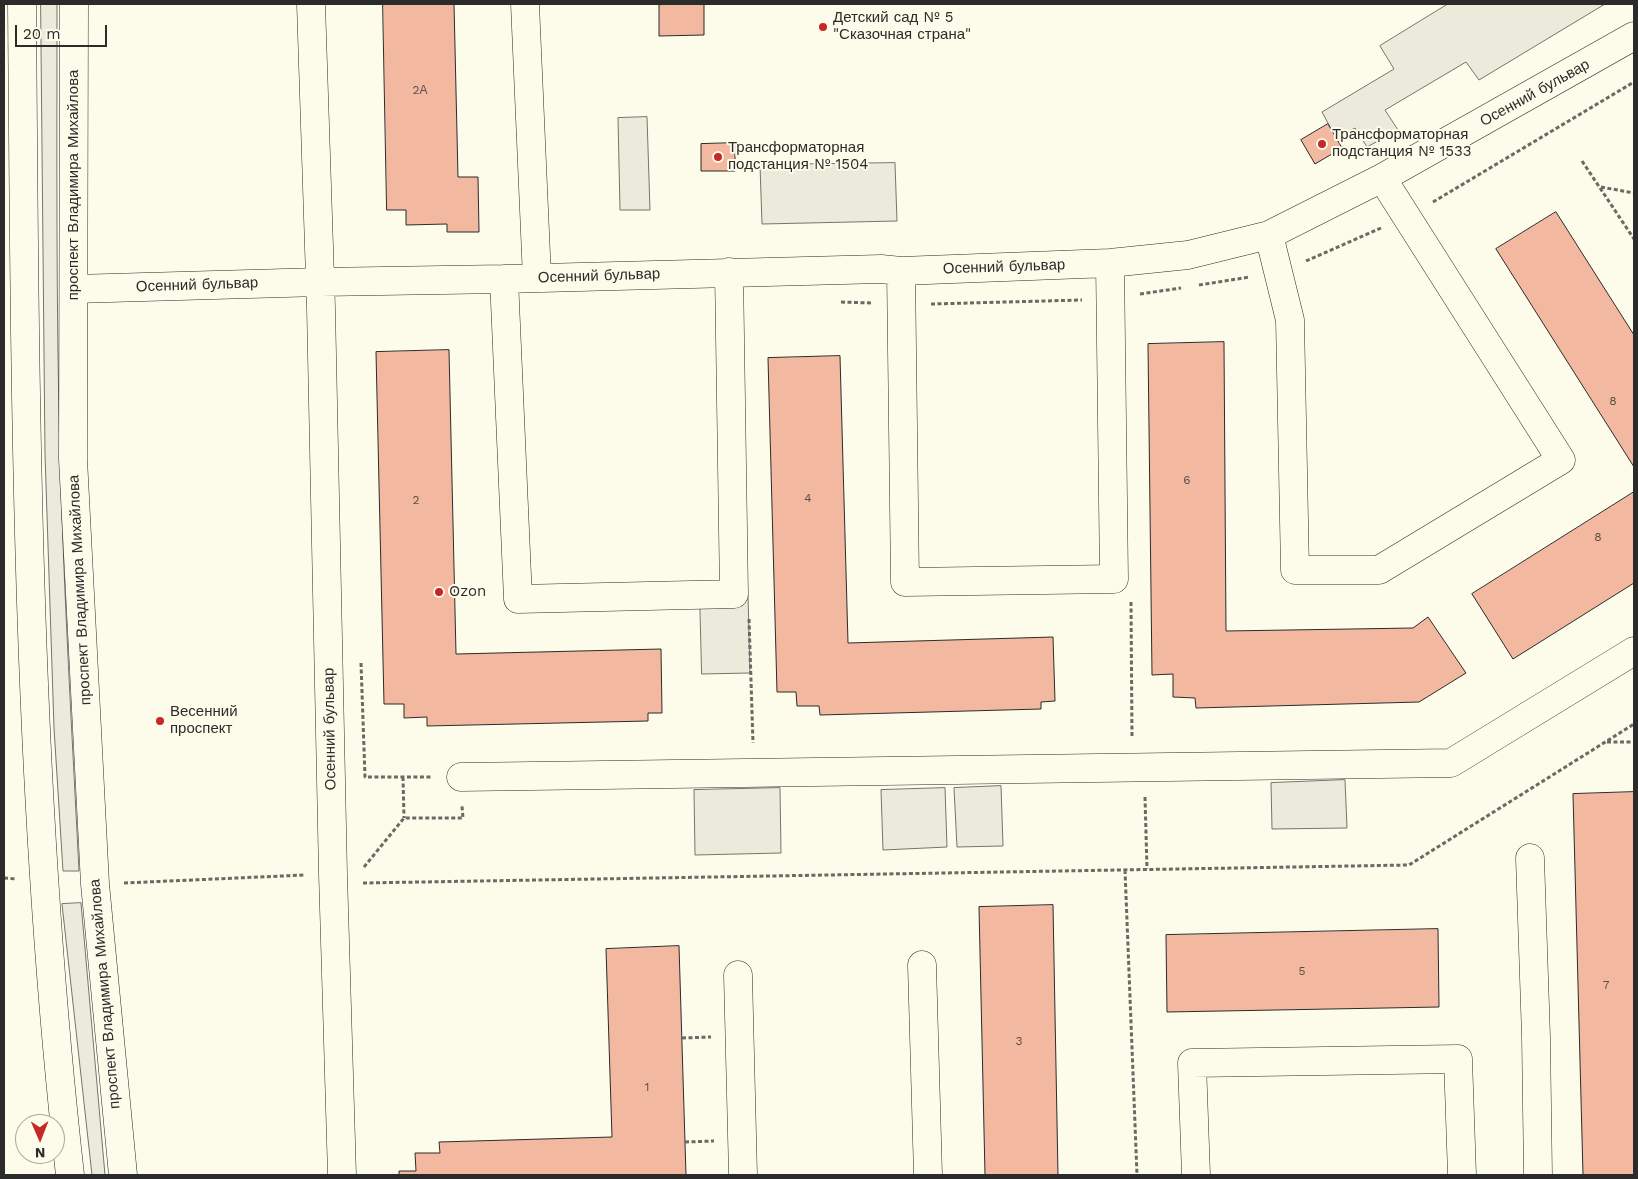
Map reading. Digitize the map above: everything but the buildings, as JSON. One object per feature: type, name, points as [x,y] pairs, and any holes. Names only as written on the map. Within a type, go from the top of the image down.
[{"type":"street","points":[[22,4],[26,475],[30,598],[44,883],[54,1017],[70,1175]]},
{"type":"street","name":"проспект Владимира Михайлова","points":[[74,4],[73,459],[95,884],[122,1175]]},
{"type":"street","name":"Осенний бульвар","points":[[311,4],[341,878],[342,1175]]},
{"type":"street","points":[[525,4],[537,278]]},
{"type":"street","name":"Осенний бульвар","points":[[74,289],[729,272],[882,269],[901,271],[1110,263],[1188,255],[1270,235],[1382,178],[1634,36]]},
{"type":"street","points":[[1270,235],[1290,320],[1295,570],[1379,570],[1561,460],[1382,178]]},
{"type":"street","points":[[901,271],[905,582],[1114,579],[1110,263]]},
{"type":"street","points":[[504,279],[518,599],[734,594],[729,272]]},
{"type":"street","points":[[461,777],[1451,762],[1634,651]]},
{"type":"street","points":[[1530,858],[1538,1175]]},
{"type":"street","points":[[922,965],[928,1175]]},
{"type":"street","points":[[738,975],[743,1175]]},
{"type":"street","points":[[1196,1175],[1192,1063],[1458,1059],[1462,1175]]},
{"type":"path","points":[[1407,217],[1634,82]]},
{"type":"path","points":[[1582,161],[1634,239]]},
{"type":"path","points":[[1600,186],[1634,193]]},
{"type":"path","points":[[341,878],[404,818],[463,818],[461,777],[365,777],[361,660]]},
{"type":"path","points":[[750,673],[754,773]]},
{"type":"path","points":[[95,884],[341,878],[1125,870],[1409,865],[1634,724]]},
{"type":"path","points":[[1605,742],[1634,742]]},
{"type":"path","points":[[1144,767],[1147,869]]},
{"type":"path","points":[[403,777],[404,818]]},
{"type":"path","points":[[1125,870],[1137,1175]]},
{"type":"shaded area","points":[[41,4],[57,4],[57,287],[60,457],[79,871],[63,871],[54,728],[45,454]]},
{"type":"shaded area","points":[[1448,4],[1605,4],[1479,80],[1466,62],[1385,110],[1398,130],[1367,147],[1355,128],[1336,138],[1322,112],[1394,69],[1380,46]]},
{"type":"shaded area","points":[[647,117],[650,210],[620,210],[618,118]]},
{"type":"shaded area","points":[[895,163],[897,221],[762,224],[760,165]]},
{"type":"shaded area","points":[[700,595],[748,595],[750,673],[702,674]]},
{"type":"shaded area","points":[[1345,780],[1347,828],[1272,829],[1271,783]]},
{"type":"shaded area","points":[[1001,786],[1003,846],[957,847],[954,788]]},
{"type":"shaded area","points":[[780,788],[781,853],[695,855],[694,790]]},
{"type":"shaded area","points":[[945,788],[947,847],[883,850],[881,790]]},
{"type":"shaded area","points":[[81,903],[105,1175],[92,1175],[62,904]]},
{"type":"place","name":"Детский сад № 5 \"Сказочная страна\"","points":[[823,27]]},
{"type":"place","name":"Трансформаторная подстанция № 1533","points":[[1322,144]]},
{"type":"place","name":"Трансформаторная подстанция № 1504","points":[[718,157]]},
{"type":"place","name":"Ozon","points":[[439,592]]},
{"type":"place","name":"Весенний проспект","points":[[160,721]]}]
